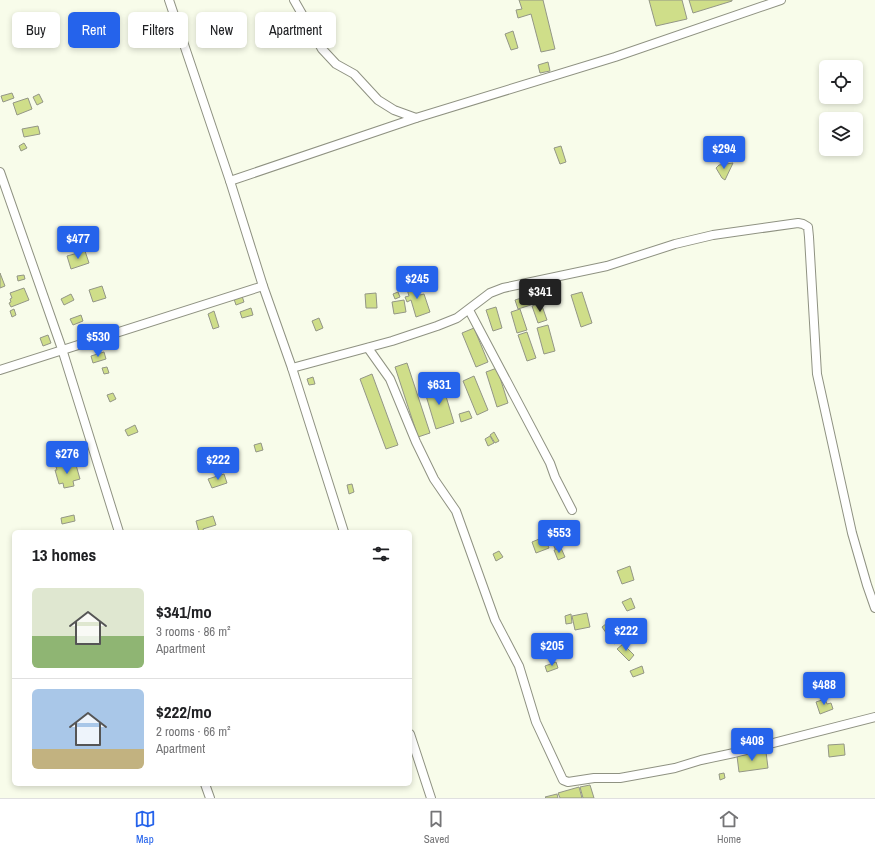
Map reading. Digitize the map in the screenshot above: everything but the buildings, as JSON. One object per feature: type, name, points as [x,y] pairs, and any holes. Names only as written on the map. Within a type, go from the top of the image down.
[{"type":"street","points":[[169,0],[230,181],[263,286],[292,368],[343,530]]},
{"type":"street","points":[[294,0],[322,49],[336,64],[354,74],[378,100],[394,110],[416,118]]},
{"type":"street","points":[[230,181],[416,118],[615,57],[781,0]]},
{"type":"street","points":[[0,172],[62,349],[119,530]]},
{"type":"street","points":[[292,368],[392,341],[444,323],[457,318],[490,293],[503,288],[607,266],[675,244],[713,235],[798,223],[803,224],[808,227],[809,236],[817,374],[852,533],[866,585],[875,608]]},
{"type":"street","points":[[0,370],[263,286]]},
{"type":"street","points":[[469,310],[550,463],[555,477],[572,510]]},
{"type":"street","points":[[368,348],[390,379],[416,442],[434,479],[456,512],[495,620],[519,666],[536,722],[563,780],[568,782],[594,778],[620,778],[675,768],[701,760],[875,717]]},
{"type":"street","points":[[412,740],[431,798]]},
{"type":"street","points":[[206,786],[210,798]]}]
